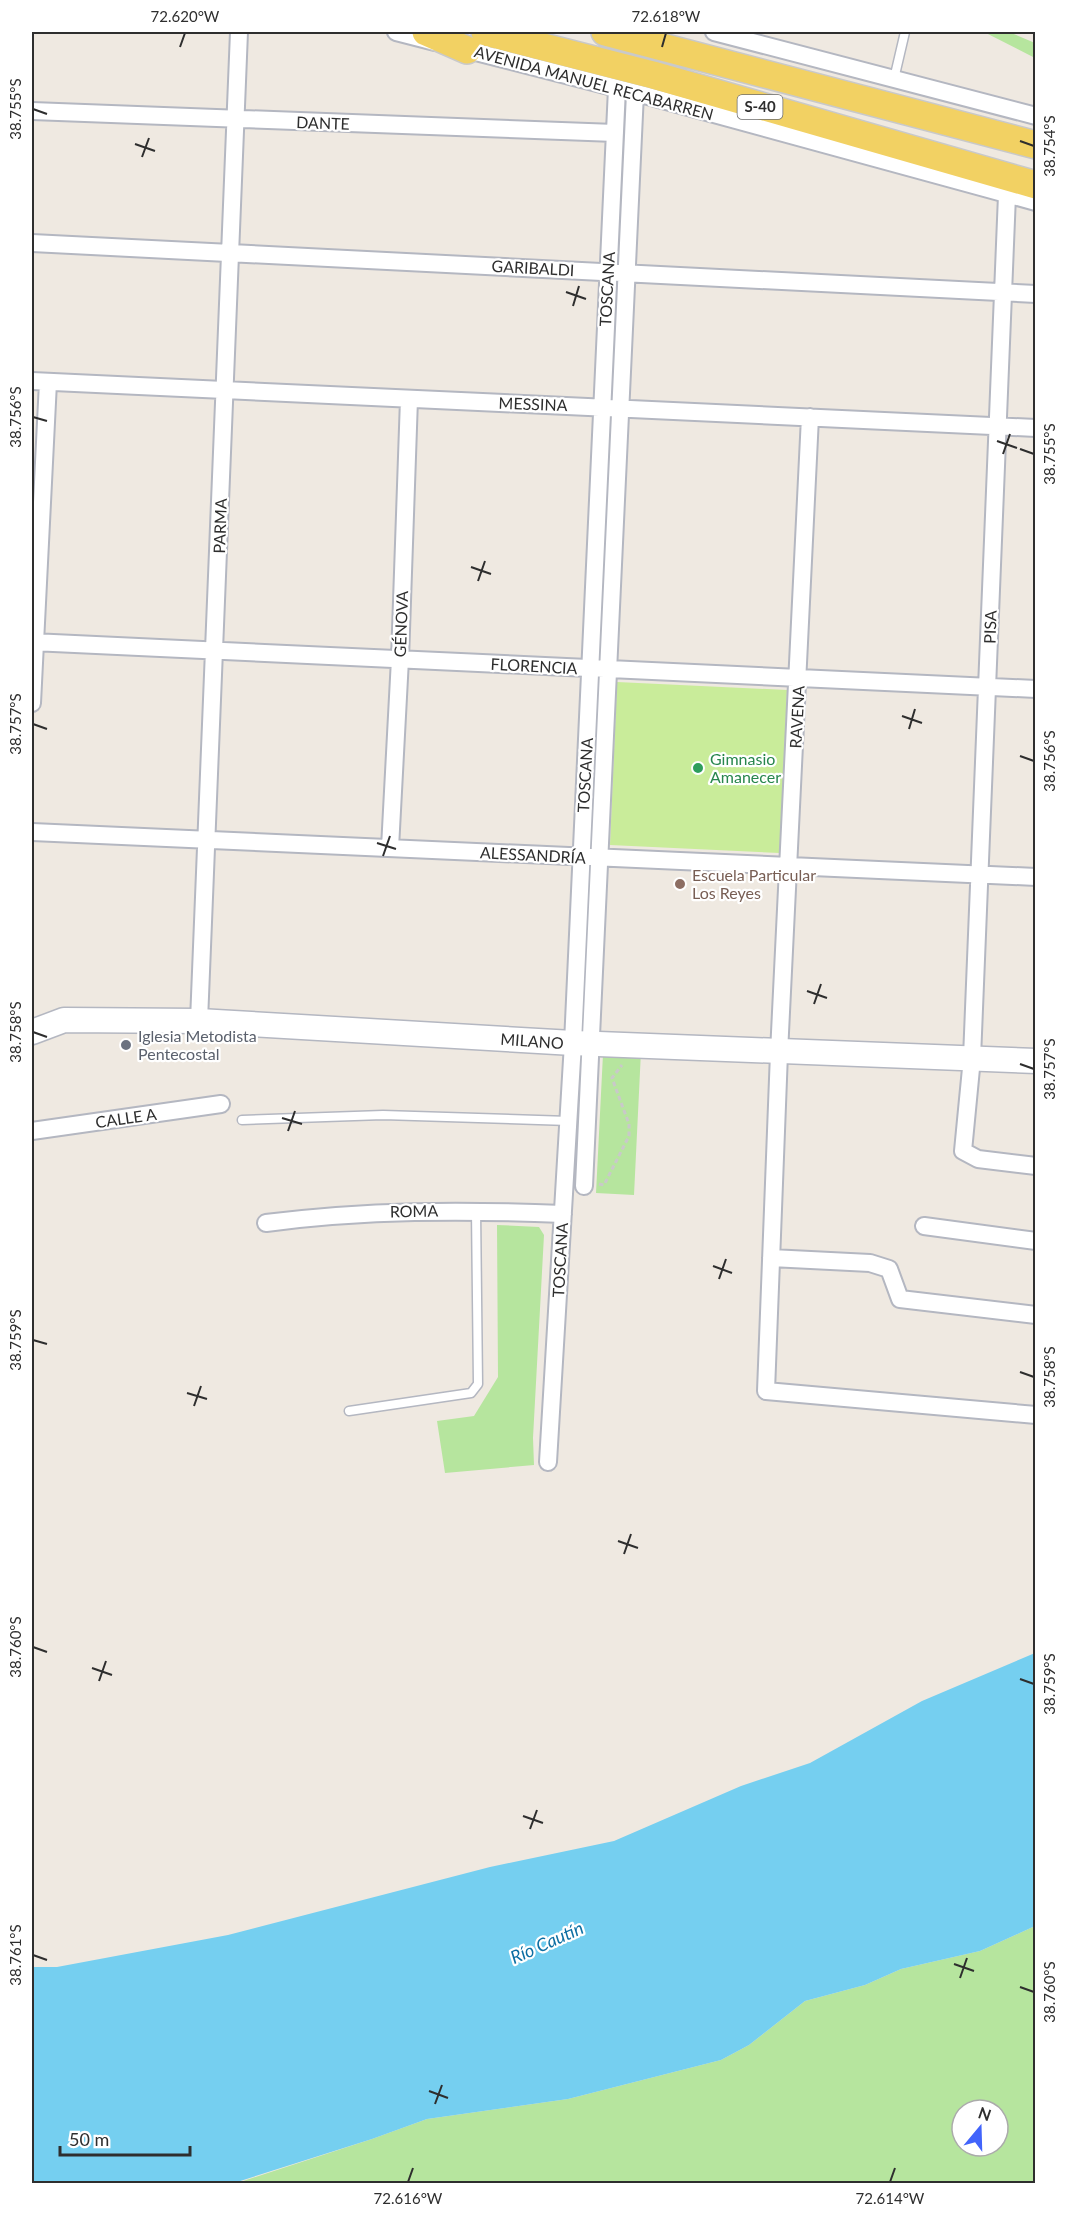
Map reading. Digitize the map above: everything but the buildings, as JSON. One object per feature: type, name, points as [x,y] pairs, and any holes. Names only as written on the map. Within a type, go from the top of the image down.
[{"type":"main road","points":[[426,32],[476,41]]},
{"type":"main road","name":"S-40","points":[[605,32],[1035,145]]},
{"type":"main road","name":"AVENIDA MANUEL RECABARREN","points":[[476,41],[653,75],[1035,185]]},
{"type":"street","name":"PARMA","points":[[199,1021],[239,32]]},
{"type":"street","name":"AVENIDA MANUEL RECABARREN","points":[[396,32],[476,41],[617,88],[1035,202]]},
{"type":"street","points":[[714,32],[1035,116]]},
{"type":"street","name":"TOSCANA","points":[[590,1185],[582,1044],[581,857],[617,88]]},
{"type":"street","name":"TOSCANA","points":[[548,1462],[568,1121],[582,1044],[600,857],[635,93]]},
{"type":"street","name":"DANTE","points":[[32,111],[615,133]]},
{"type":"street","name":"PISA","points":[[1008,195],[972,1058],[963,1151],[978,1159],[1035,1166]]},
{"type":"street","name":"GARIBALDI","points":[[32,243],[1035,294]]},
{"type":"street","points":[[32,703],[40,381]]},
{"type":"street","name":"MESSINA","points":[[40,381],[1035,428]]},
{"type":"street","name":"GÉNOVA","points":[[390,848],[410,399]]},
{"type":"street","name":"RAVENA","points":[[810,417],[779,1053],[766,1391],[1035,1415]]},
{"type":"street","name":"FLORENCIA","points":[[33,642],[1035,689]]},
{"type":"street","name":"ALESSANDRÍA","points":[[32,832],[1035,877]]},
{"type":"street","points":[[32,1019],[64,1020]]},
{"type":"street","name":"MILANO","points":[[32,1032],[64,1020],[199,1021],[582,1044],[1035,1061]]},
{"type":"street","name":"CALLE A","points":[[32,1131],[221,1104]]},
{"type":"street","name":"ROMA","points":[[266,1223],[370,1212],[476,1210],[563,1214]]},
{"type":"street","points":[[924,1226],[1035,1241]]},
{"type":"street","points":[[771,1258],[870,1263],[889,1269],[900,1299],[1035,1315]]},
{"type":"lane","points":[[894,80],[905,32]]},
{"type":"lane","points":[[242,1120],[383,1115],[568,1121]]},
{"type":"lane","points":[[349,1411],[471,1393],[478,1384],[476,1210]]},
{"type":"path","points":[[590,1185],[604,1185],[629,1136],[629,1124],[612,1078],[623,1064],[624,1045]]},
{"type":"green space","points":[[984,32],[1009,32],[1035,43],[1035,58]]},
{"type":"green space","points":[[624,102],[627,103],[620,251],[616,250]]},
{"type":"green space","points":[[609,431],[613,431],[603,644],[599,644]]},
{"type":"green space","name":"Gimnasio Amanecer","points":[[617,682],[787,690],[780,853],[610,845]]},
{"type":"green space","points":[[641,1051],[634,1195],[596,1193],[603,1054]]},
{"type":"green space","points":[[580,1054],[584,1054],[577,1188],[573,1188]]},
{"type":"green space","points":[[497,1225],[539,1227],[544,1235],[533,1438],[534,1465],[445,1473],[437,1421],[474,1416],[498,1377]]},
{"type":"green space","points":[[1035,1926],[1035,2183],[234,2184],[427,2119],[568,2099],[721,2060],[749,2045],[805,2001],[865,1985],[901,1969],[980,1951]]},
{"type":"water","name":"Río Cautín","points":[[1035,1653],[1035,1926],[980,1951],[901,1969],[865,1985],[805,2001],[749,2045],[721,2060],[568,2099],[427,2119],[234,2183],[32,2183],[32,1967],[57,1967],[228,1935],[490,1867],[614,1841],[741,1786],[810,1763],[922,1701]]},
{"type":"place","name":"Gimnasio Amanecer","points":[[698,768]]},
{"type":"place","name":"Escuela Particular Los Reyes","points":[[680,884]]},
{"type":"place","name":"Iglesia Metodista Pentecostal","points":[[126,1045]]}]
